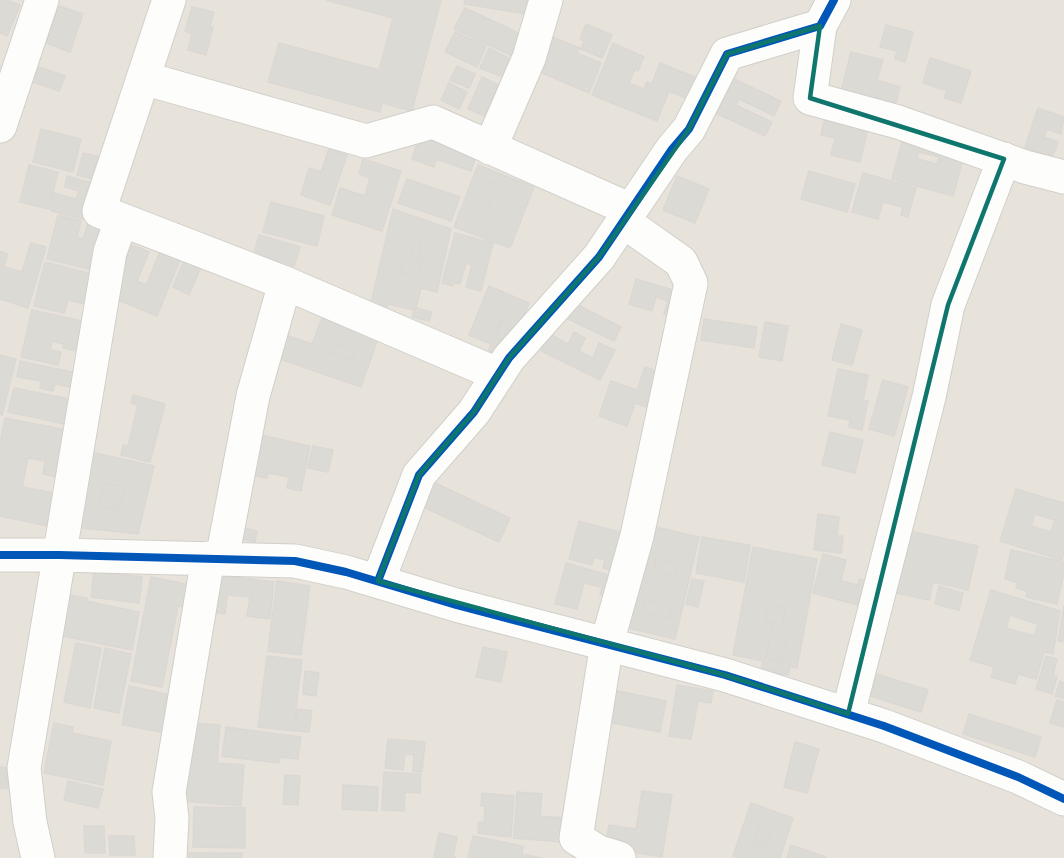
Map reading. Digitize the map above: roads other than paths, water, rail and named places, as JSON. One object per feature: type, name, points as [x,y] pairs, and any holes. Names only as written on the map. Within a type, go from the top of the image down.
[{"type":"street","points":[[0,126],[42,0]]},
{"type":"street","points":[[169,0],[99,211],[285,283],[497,374]]},
{"type":"street","points":[[490,148],[529,58],[546,0]]},
{"type":"street","points":[[827,13],[810,98],[898,122],[1064,177]]},
{"type":"street","points":[[378,581],[419,475],[474,412],[509,358],[599,257],[672,149],[689,129],[727,54],[827,13]]},
{"type":"street","points":[[143,78],[366,141],[433,122],[627,215],[681,262],[691,283],[637,536],[608,643],[576,838],[599,852],[619,858]]},
{"type":"street","points":[[848,714],[929,397],[948,305],[1004,159]]},
{"type":"street","points":[[38,858],[30,822],[24,768],[110,252],[121,221]]},
{"type":"street","points":[[170,858],[172,818],[169,792],[215,558],[253,396],[285,283]]},
{"type":"street","points":[[0,555],[295,561],[378,581],[456,605],[725,675],[884,726],[1018,777],[1064,799]]}]
